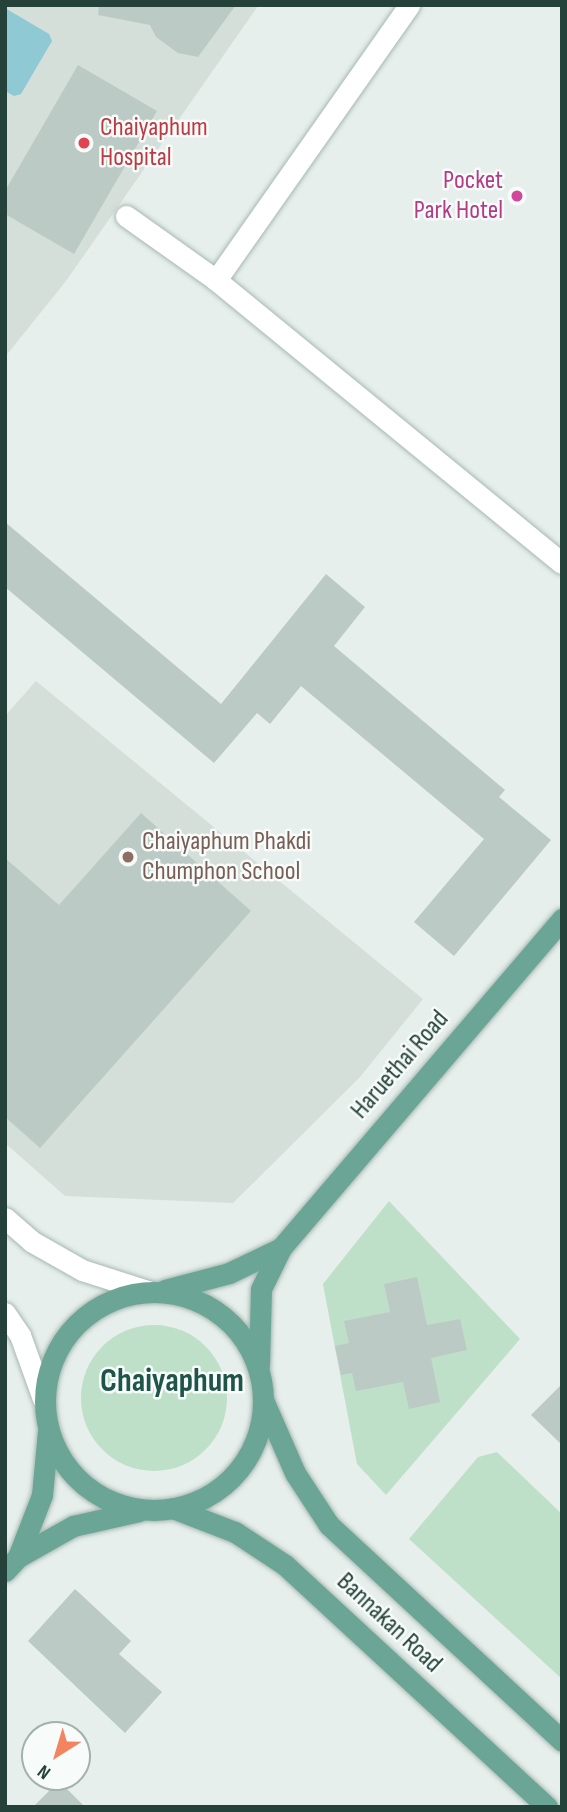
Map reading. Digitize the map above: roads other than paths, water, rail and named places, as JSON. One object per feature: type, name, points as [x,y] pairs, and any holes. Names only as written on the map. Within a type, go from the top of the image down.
[{"type":"main road","name":"Haruethai Road","points":[[259,1371],[261,1289],[281,1248],[562,919]]},
{"type":"main road","name":"Haruethai Road","points":[[156,1292],[229,1273],[281,1248]]},
{"type":"main road","points":[[156,1292],[196,1300],[226,1319],[246,1343],[259,1371],[264,1402],[259,1432],[247,1459],[229,1481],[205,1498],[175,1509],[143,1510],[73,1526],[11,1564],[43,1495],[48,1432],[43,1399],[50,1364],[67,1332],[94,1308],[127,1294],[156,1292]]},
{"type":"main road","name":"Bannakan Road","points":[[264,1402],[295,1473],[329,1525],[562,1741]]},
{"type":"main road","points":[[48,1432],[62,1461],[85,1486],[112,1502],[143,1510]]},
{"type":"main road","name":"Bannakan Road","points":[[175,1509],[235,1532],[285,1565],[547,1807]]},
{"type":"street","points":[[216,280],[409,5]]},
{"type":"street","points":[[126,216],[216,280],[562,563]]},
{"type":"street","points":[[5,1218],[31,1241],[82,1270],[156,1292]]},
{"type":"street","points":[[5,1313],[20,1335],[43,1399]]},
{"type":"water","points":[[5,8],[49,34],[52,41],[21,94],[14,96],[5,91]]},
{"type":"place","name":"Chaiyaphum Hospital","points":[[84,143]]},
{"type":"place","name":"Pocket Park Hotel","points":[[517,196]]},
{"type":"place","name":"Chaiyaphum Phakdi Chumphon School","points":[[128,857]]},
{"type":"district","name":"Chaiyaphum","points":[[172,1382]]}]
